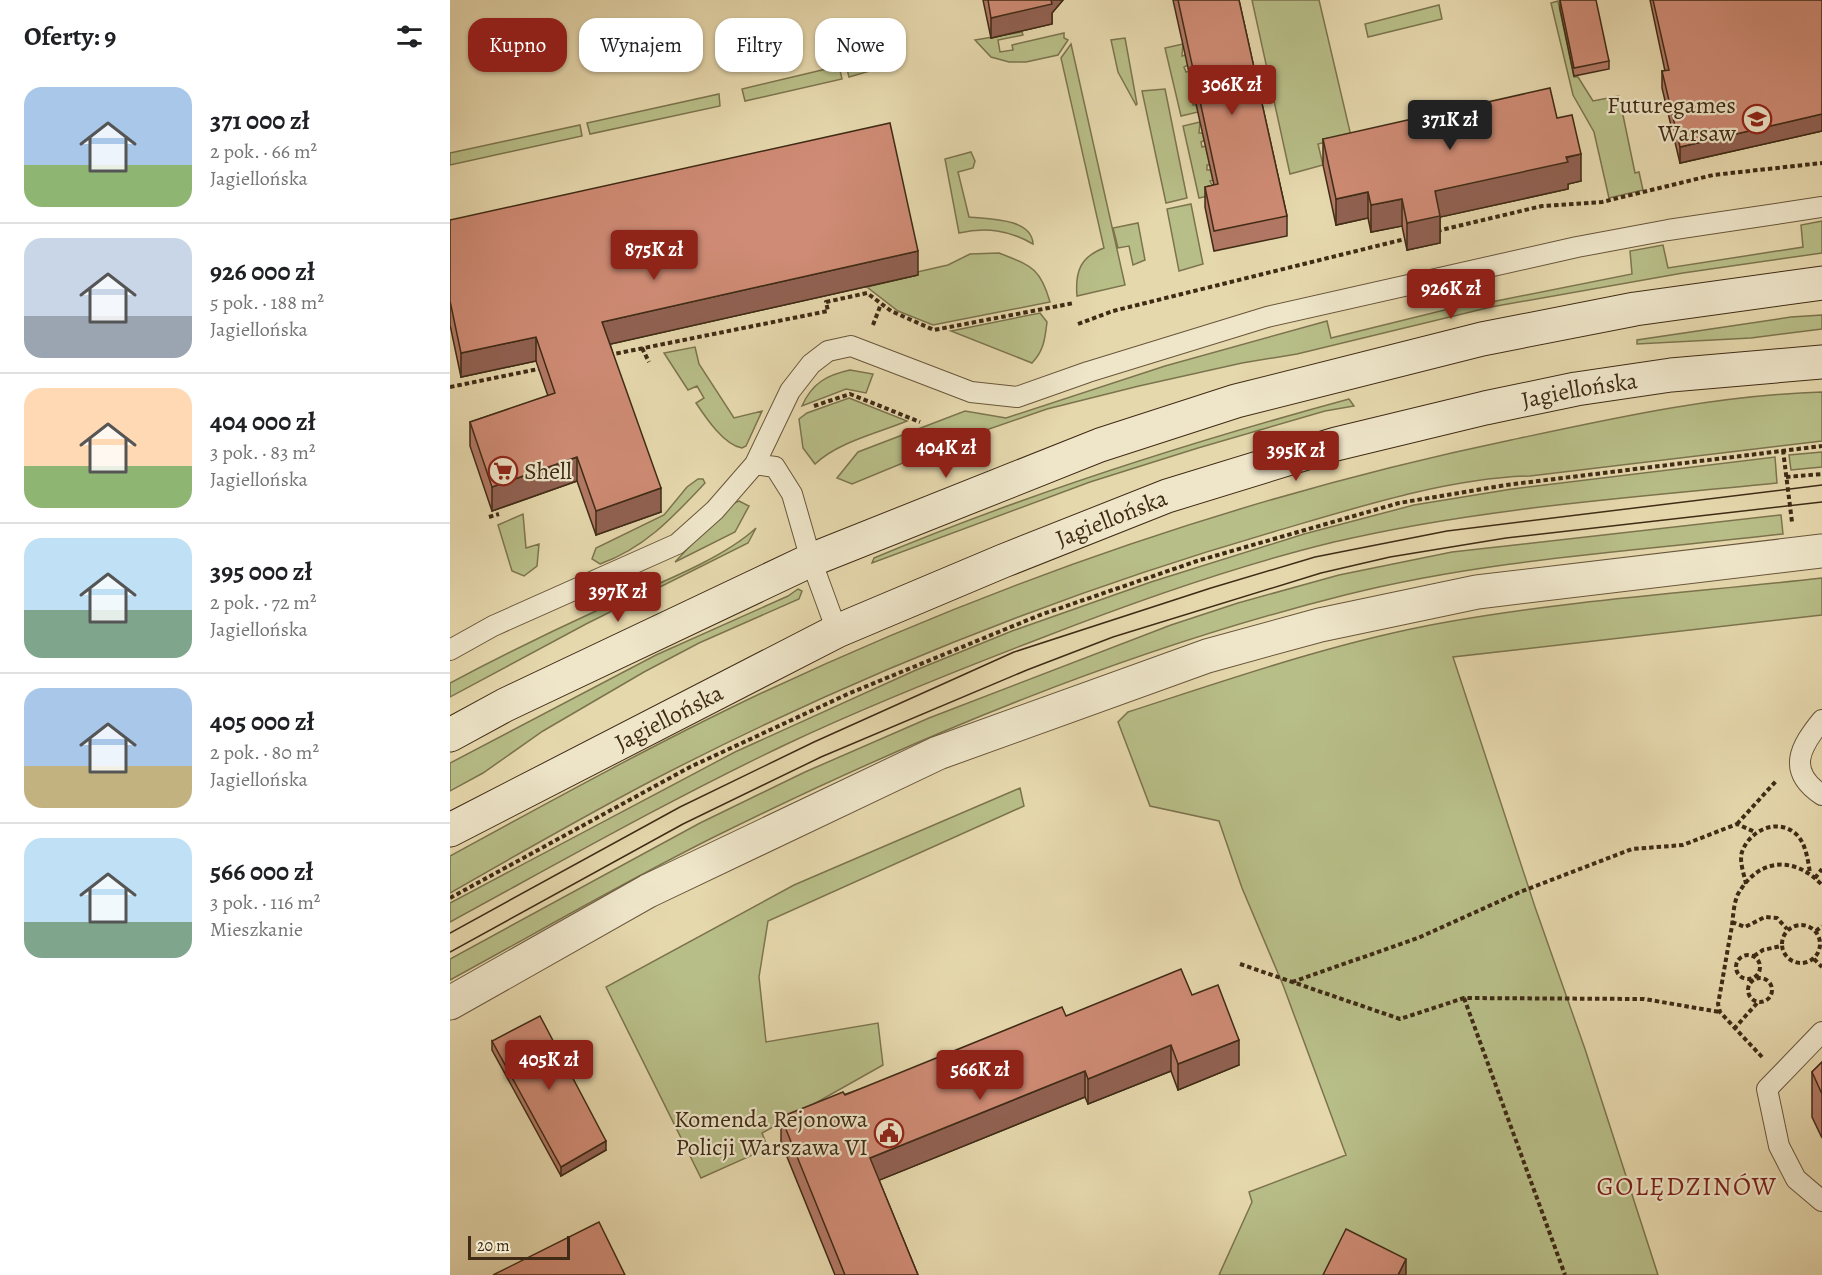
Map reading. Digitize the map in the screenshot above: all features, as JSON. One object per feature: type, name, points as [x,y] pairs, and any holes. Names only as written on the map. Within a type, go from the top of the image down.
[{"type":"main road","points":[[450,735],[505,705],[810,560],[1100,445],[1236,401],[1408,356],[1515,332],[1635,309],[1822,283]]},
{"type":"main road","name":"Jagiellońska","points":[[450,830],[837,631],[1003,561],[1167,496],[1336,444],[1485,408],[1623,381],[1718,369],[1822,362]]},
{"type":"main road","points":[[450,1003],[648,891],[938,753],[1207,656],[1320,625],[1477,592],[1809,552]]},
{"type":"lane","points":[[450,650],[493,626],[677,544],[715,510],[755,464],[790,391],[811,364],[828,351],[851,346],[972,392],[1017,397],[1088,372],[1267,316],[1493,264],[1588,245],[1668,230],[1822,207]]},
{"type":"lane","points":[[755,464],[775,467],[792,494],[810,560],[837,631]]},
{"type":"lane","points":[[1822,720],[1803,746],[1800,761],[1803,777],[1822,795]]},
{"type":"lane","points":[[1822,1032],[1767,1089],[1779,1146],[1796,1179],[1822,1201]]},
{"type":"path","points":[[1437,231],[1542,206],[1602,202],[1713,175],[1822,163]]},
{"type":"path","points":[[1078,324],[1113,311],[1405,239]]},
{"type":"path","points":[[608,355],[828,311],[826,302],[867,293],[891,311],[934,330],[1074,303]]},
{"type":"path","points":[[642,348],[650,362]]},
{"type":"path","points":[[450,387],[551,367]]},
{"type":"path","points":[[777,418],[850,394],[920,422]]},
{"type":"path","points":[[450,898],[690,767],[850,693],[1040,615],[1185,565],[1399,502],[1506,484],[1822,447]]},
{"type":"path","points":[[1783,450],[1786,477],[1809,552]]},
{"type":"path","points":[[1786,477],[1822,474]]},
{"type":"path","points":[[489,517],[499,514]]},
{"type":"path","points":[[1292,982],[1418,938],[1520,892],[1632,849],[1683,845],[1737,824],[1789,765],[1800,761]]},
{"type":"path","points":[[1737,824],[1755,832],[1775,827],[1796,833],[1803,844],[1811,874]]},
{"type":"path","points":[[1746,884],[1741,860],[1742,850],[1755,832]]},
{"type":"path","points":[[1771,1050],[1762,1058],[1720,1012],[1718,1004],[1737,895],[1763,868],[1776,864],[1793,865],[1811,874],[1822,885]]},
{"type":"path","points":[[1815,878],[1822,869]]},
{"type":"path","points":[[1732,922],[1745,927],[1765,917],[1777,918],[1787,929]]},
{"type":"path","points":[[1802,924],[1816,932],[1821,945],[1814,958],[1801,964],[1788,959],[1781,946],[1787,929],[1802,924]]},
{"type":"path","points":[[1816,932],[1822,926]]},
{"type":"path","points":[[1754,956],[1763,950],[1781,946]]},
{"type":"path","points":[[1734,1029],[1758,1002],[1767,1000],[1773,993],[1771,984],[1764,978],[1754,978],[1744,978],[1737,972],[1737,962],[1744,955],[1754,956],[1760,962],[1760,971],[1754,978],[1749,987],[1750,997],[1758,1002]]},
{"type":"path","points":[[1814,958],[1822,967]]},
{"type":"path","points":[[1240,964],[1400,1019],[1464,998],[1644,999],[1720,1012]]},
{"type":"path","points":[[1464,998],[1564,1275]]},
{"type":"green space","points":[[1252,0],[1319,0],[1351,136],[1318,144],[1323,165],[1290,174]]},
{"type":"green space","points":[[1558,1],[1574,77],[1578,77],[1593,101],[1619,96],[1635,173],[1639,172],[1643,190],[1609,198],[1594,132],[1573,95],[1551,3]]},
{"type":"green space","points":[[1439,5],[1442,19],[1368,37],[1365,24]]},
{"type":"green space","points":[[1022,32],[1023,35],[998,40],[1000,52],[1013,50],[1012,45],[1064,33],[1064,38],[1068,40],[1058,55],[1026,62],[1009,62],[991,57],[975,40]]},
{"type":"green space","points":[[1125,38],[1136,105],[1118,72],[1111,40]]},
{"type":"green space","points":[[1071,44],[1125,285],[1077,296],[1077,280],[1081,266],[1089,256],[1104,248],[1061,58]]},
{"type":"green space","points":[[1183,44],[1182,56],[1186,55],[1188,65],[1184,67],[1186,72],[1189,71],[1192,83],[1189,84],[1190,90],[1194,90],[1196,99],[1192,100],[1193,105],[1197,105],[1198,112],[1181,116],[1165,48]]},
{"type":"green space","points":[[815,72],[840,72],[842,79],[745,101],[742,89]]},
{"type":"green space","points":[[848,72],[866,72],[849,77]]},
{"type":"green space","points":[[1165,89],[1187,198],[1166,203],[1142,91]]},
{"type":"green space","points":[[719,94],[720,106],[590,134],[587,123]]},
{"type":"green space","points":[[1200,122],[1199,133],[1203,133],[1205,140],[1201,142],[1202,147],[1206,146],[1210,165],[1207,165],[1207,170],[1211,170],[1213,180],[1210,181],[1217,194],[1199,198],[1183,126]]},
{"type":"green space","points":[[580,125],[582,136],[450,165],[450,153]]},
{"type":"green space","points":[[971,152],[975,161],[973,168],[958,172],[969,217],[1017,225],[1031,235],[1033,244],[997,231],[979,230],[959,233],[945,159]]},
{"type":"green space","points":[[1191,204],[1203,264],[1179,271],[1167,209]]},
{"type":"green space","points":[[1822,221],[1822,253],[1683,273],[1491,307],[1297,354],[1242,363],[1139,386],[1047,409],[966,437],[852,484],[837,478],[858,452],[965,411],[1006,418],[1165,366],[1327,321],[1331,338],[1469,304],[1465,284],[1481,281],[1486,303],[1632,274],[1630,251],[1663,245],[1668,268],[1803,247],[1801,225]]},
{"type":"green space","points":[[1138,223],[1145,260],[1133,265],[1129,246],[1118,248],[1113,228]]},
{"type":"green space","points":[[999,253],[1033,269],[1042,281],[1050,302],[933,325],[898,311],[867,287],[918,275],[917,272],[948,265],[970,254]]},
{"type":"green space","points":[[1040,313],[1047,322],[1046,333],[1041,349],[1032,363],[951,331]]},
{"type":"green space","points":[[1822,315],[1822,329],[1751,338],[1637,344],[1637,340],[1791,317]]},
{"type":"green space","points":[[695,347],[699,364],[734,418],[762,411],[746,446],[742,448],[729,442],[710,423],[696,403],[704,398],[697,386],[688,390],[664,353]]},
{"type":"green space","points":[[850,370],[873,374],[866,393],[846,389],[802,406],[810,391],[821,381],[834,374]]},
{"type":"green space","points":[[1822,392],[1822,441],[1466,482],[1400,496],[1335,514],[1114,582],[958,641],[805,706],[655,779],[450,893],[450,856],[749,699],[841,657],[1027,581],[1218,516],[1412,462],[1665,409],[1743,398]]},
{"type":"green space","points":[[849,398],[907,421],[847,444],[824,456],[815,464],[803,448],[799,419],[807,413]]},
{"type":"green space","points":[[1349,399],[1354,406],[1325,411],[1090,482],[872,563],[874,558],[932,534],[1050,491],[1228,433]]},
{"type":"green space","points":[[1822,452],[1822,467],[1791,470],[1789,455]]},
{"type":"green space","points":[[1775,457],[1777,483],[1554,505],[1389,530],[1260,562],[1151,597],[947,675],[789,743],[660,808],[450,922],[450,903],[735,752],[916,670],[1012,631],[1151,582],[1304,534],[1414,505],[1512,489]]},
{"type":"green space","points":[[698,479],[703,479],[705,483],[670,519],[645,540],[600,564],[592,559],[596,548],[664,515],[687,487]]},
{"type":"green space","points":[[739,501],[749,506],[735,532],[675,562],[716,518]]},
{"type":"green space","points":[[523,514],[526,548],[539,544],[537,566],[524,576],[512,571],[498,525]]},
{"type":"green space","points":[[1781,515],[1783,534],[1508,564],[1399,583],[1263,617],[1102,669],[945,731],[790,800],[647,872],[450,980],[450,959],[700,823],[805,772],[929,718],[1171,625],[1238,603],[1339,575],[1452,552]]},
{"type":"green space","points":[[756,528],[748,543],[586,624],[450,697],[450,683],[561,627],[703,563],[723,552]]},
{"type":"green space","points":[[1822,578],[1822,615],[1453,657],[1535,907],[1585,1049],[1658,1275],[1219,1275],[1252,1202],[1249,1192],[1346,1155],[1283,985],[1242,888],[1219,821],[1150,806],[1118,722],[1128,712],[1247,674],[1366,639],[1407,630],[1540,608]]},
{"type":"green space","points":[[798,589],[802,591],[799,599],[699,643],[644,672],[543,731],[483,773],[450,791],[450,763],[656,655],[788,596]]},
{"type":"green space","points":[[1020,788],[1024,806],[768,921],[759,977],[766,1042],[878,1023],[883,1065],[762,1133],[768,1148],[701,1178],[606,987],[794,885]]},
{"type":"building","points":[[988,0],[1051,0],[1052,4],[991,18]]},
{"type":"building","points":[[1178,0],[1239,0],[1287,216],[1214,231],[1205,187],[1218,184]]},
{"type":"building","points":[[1560,0],[1596,0],[1609,61],[1574,68]]},
{"type":"building","points":[[1653,0],[1822,0],[1822,114],[1680,147],[1662,71],[1669,70]]},
{"type":"building","points":[[1550,88],[1557,118],[1572,115],[1581,154],[1566,157],[1568,162],[1435,191],[1440,216],[1407,223],[1402,199],[1371,205],[1368,192],[1336,199],[1323,139]]},
{"type":"building","points":[[890,123],[918,251],[602,322],[661,488],[596,511],[577,457],[492,487],[470,422],[555,393],[536,337],[461,353],[450,301],[450,220]]},
{"type":"building","name":"Komenda Rejonowa Policji Warszawa VI","points":[[1181,969],[1192,995],[1218,985],[1239,1040],[1178,1064],[1171,1045],[1088,1079],[1085,1071],[870,1158],[918,1275],[845,1275],[781,1117],[843,1092],[845,1095],[1062,1007],[1066,1016]]},
{"type":"building","points":[[540,1016],[606,1141],[561,1167],[492,1041]]},
{"type":"building","points":[[1822,1062],[1822,1094],[1812,1072]]},
{"type":"building","points":[[599,1222],[625,1275],[493,1275]]},
{"type":"building","points":[[1346,1229],[1406,1259],[1398,1275],[1323,1275]]},
{"type":"tram line","points":[[450,933],[680,807],[814,742],[1014,652],[1315,557],[1447,531],[1822,485]]},
{"type":"tram line","points":[[450,952],[683,824],[821,757],[1027,670],[1113,637],[1321,573],[1390,557],[1506,538],[1822,502]]},
{"type":"place","name":"Futuregames Warsaw","points":[[1757,119]]},
{"type":"place","name":"Shell","points":[[503,471]]},
{"type":"place","name":"Komenda Rejonowa Policji Warszawa VI","points":[[889,1133]]},
{"type":"district","name":"GOLĘDZINÓW","points":[[1687,1186]]}]
